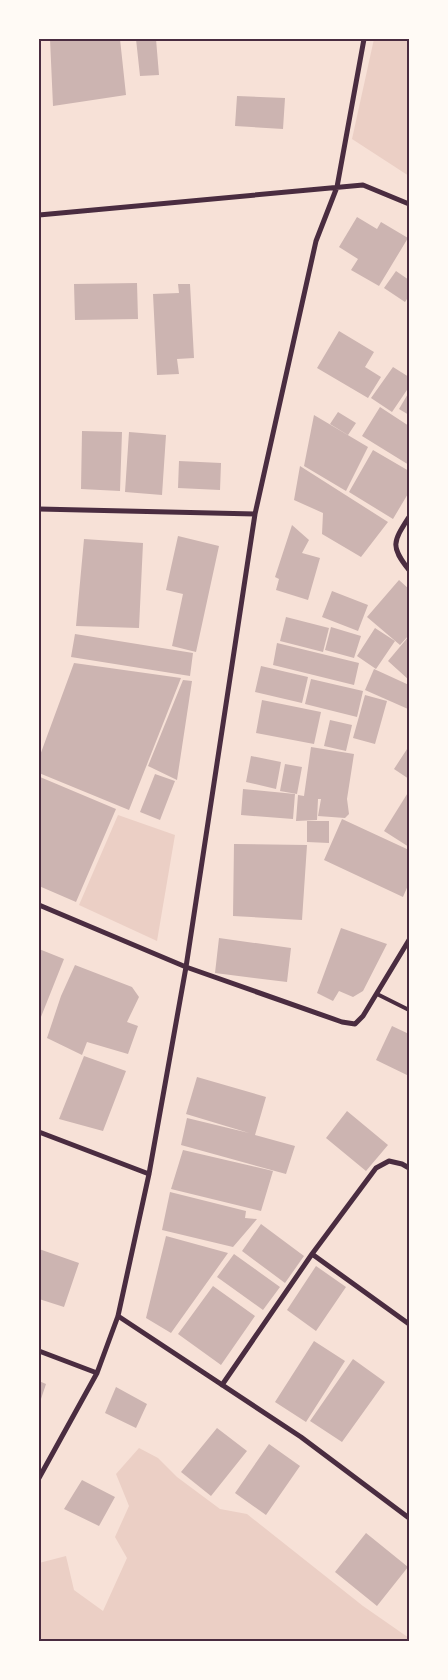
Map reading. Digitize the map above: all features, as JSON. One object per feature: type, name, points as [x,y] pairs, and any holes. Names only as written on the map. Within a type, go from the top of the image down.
[{"type":"street","points":[[39,1478],[97,1373],[118,1316],[149,1174],[186,967],[255,514],[316,241],[337,187],[364,39]]},
{"type":"street","points":[[39,215],[364,185],[409,204]]},
{"type":"street","points":[[39,509],[255,514]]},
{"type":"street","points":[[409,517],[396,537],[397,556],[409,570]]},
{"type":"street","points":[[39,905],[186,967],[342,1022],[355,1024],[378,994],[409,940]]},
{"type":"street","points":[[39,1132],[149,1174]]},
{"type":"street","points":[[222,1385],[312,1254],[376,1168],[389,1161],[409,1168]]},
{"type":"street","points":[[312,1254],[409,1324]]},
{"type":"street","points":[[118,1316],[301,1438],[408,1515]]},
{"type":"street","points":[[39,1351],[97,1373]]},
{"type":"lane","points":[[378,994],[409,1010]]},
{"type":"shaded area","points":[[374,39],[409,39],[409,176],[352,139]]},
{"type":"shaded area","points":[[118,815],[175,835],[157,941],[79,905]]},
{"type":"shaded area","points":[[139,1448],[158,1458],[177,1477],[220,1509],[247,1514],[363,1606],[409,1638],[409,1641],[39,1641],[39,1563],[66,1556],[74,1590],[103,1611],[127,1558],[115,1537],[129,1506],[116,1474]]},
{"type":"building","points":[[50,39],[120,39],[126,95],[53,106]]},
{"type":"building","points":[[136,39],[156,39],[159,75],[140,76]]},
{"type":"building","points":[[237,96],[285,98],[283,129],[235,126]]},
{"type":"building","points":[[357,217],[377,229],[381,222],[408,238],[379,286],[351,270],[358,259],[339,247]]},
{"type":"building","points":[[396,271],[409,280],[409,296],[405,302],[384,288]]},
{"type":"building","points":[[137,283],[138,319],[75,320],[74,284]]},
{"type":"building","points":[[178,284],[190,284],[194,358],[177,359],[179,374],[157,375],[153,294],[179,293]]},
{"type":"building","points":[[339,331],[374,352],[365,367],[381,377],[368,398],[317,368]]},
{"type":"building","points":[[393,367],[409,377],[409,387],[392,412],[371,398]]},
{"type":"building","points":[[409,392],[409,415],[399,409]]},
{"type":"building","points":[[380,407],[409,426],[409,465],[362,436]]},
{"type":"building","points":[[338,412],[356,423],[348,435],[330,424]]},
{"type":"building","points":[[314,415],[368,447],[346,491],[304,466]]},
{"type":"building","points":[[82,431],[122,432],[120,491],[81,489]]},
{"type":"building","points":[[129,432],[166,435],[162,495],[125,492]]},
{"type":"building","points":[[373,450],[409,471],[409,492],[393,519],[349,492]]},
{"type":"building","points":[[179,461],[221,463],[220,490],[178,488]]},
{"type":"building","points":[[300,466],[388,522],[361,557],[322,534],[323,513],[294,500]]},
{"type":"building","points":[[292,525],[309,540],[302,553],[320,558],[308,600],[276,590],[279,579],[275,577]]},
{"type":"building","points":[[178,536],[219,546],[196,652],[172,646],[183,594],[166,590]]},
{"type":"building","points":[[84,539],[143,543],[139,628],[76,626]]},
{"type":"building","points":[[399,580],[409,589],[409,635],[400,645],[367,617]]},
{"type":"building","points":[[332,591],[368,605],[358,631],[322,617]]},
{"type":"building","points":[[286,617],[329,628],[323,652],[280,641]]},
{"type":"building","points":[[331,627],[361,636],[354,658],[325,650]]},
{"type":"building","points":[[375,628],[395,641],[376,669],[357,656]]},
{"type":"building","points":[[75,634],[193,653],[190,676],[71,657]]},
{"type":"building","points":[[409,636],[409,680],[388,661]]},
{"type":"building","points":[[277,643],[359,663],[354,685],[273,665]]},
{"type":"building","points":[[74,663],[181,678],[129,810],[39,773],[39,758]]},
{"type":"building","points":[[261,666],[308,677],[302,703],[255,692]]},
{"type":"building","points":[[374,669],[409,685],[408,709],[365,690]]},
{"type":"building","points":[[311,679],[363,691],[357,717],[305,704]]},
{"type":"building","points":[[183,680],[192,681],[177,780],[148,766]]},
{"type":"building","points":[[365,695],[387,701],[375,744],[353,738]]},
{"type":"building","points":[[262,700],[321,712],[314,744],[256,733]]},
{"type":"building","points":[[330,720],[352,725],[346,751],[324,746]]},
{"type":"building","points":[[409,746],[409,779],[394,769]]},
{"type":"building","points":[[311,747],[354,754],[347,799],[349,814],[345,818],[318,816],[321,799],[318,799],[317,820],[296,821],[298,795],[304,796]]},
{"type":"building","points":[[251,756],[281,762],[276,789],[246,782]]},
{"type":"building","points":[[285,764],[302,767],[297,794],[280,791]]},
{"type":"building","points":[[155,774],[175,781],[160,820],[140,812]]},
{"type":"building","points":[[40,777],[116,809],[76,902],[39,886]]},
{"type":"building","points":[[243,789],[295,794],[293,819],[241,815]]},
{"type":"building","points":[[409,791],[409,847],[384,831]]},
{"type":"building","points":[[342,819],[409,850],[409,883],[403,897],[324,860]]},
{"type":"building","points":[[307,821],[329,821],[329,843],[307,842]]},
{"type":"building","points":[[234,844],[307,845],[302,920],[233,916]]},
{"type":"building","points":[[341,928],[387,944],[363,991],[353,997],[339,991],[333,1001],[317,993]]},
{"type":"building","points":[[219,938],[291,948],[287,982],[215,973]]},
{"type":"building","points":[[39,949],[64,959],[39,1022]]},
{"type":"building","points":[[75,965],[132,987],[139,997],[127,1022],[138,1026],[128,1054],[87,1042],[82,1055],[47,1038],[61,996]]},
{"type":"building","points":[[392,1026],[409,1034],[409,1076],[376,1060]]},
{"type":"building","points":[[84,1056],[126,1071],[103,1131],[59,1119]]},
{"type":"building","points":[[197,1077],[266,1097],[255,1135],[295,1146],[286,1174],[181,1145],[187,1118],[249,1133],[186,1114]]},
{"type":"building","points":[[347,1111],[388,1145],[366,1171],[326,1138]]},
{"type":"building","points":[[183,1150],[273,1171],[261,1211],[171,1189]]},
{"type":"building","points":[[170,1192],[246,1211],[245,1218],[257,1219],[233,1247],[162,1230]]},
{"type":"building","points":[[261,1224],[304,1256],[285,1283],[242,1251]]},
{"type":"building","points":[[166,1236],[228,1253],[171,1333],[146,1318]]},
{"type":"building","points":[[39,1249],[79,1263],[64,1307],[39,1299]]},
{"type":"building","points":[[234,1254],[280,1287],[263,1310],[217,1277]]},
{"type":"building","points":[[316,1266],[346,1287],[316,1331],[287,1310]]},
{"type":"building","points":[[213,1286],[255,1316],[221,1365],[178,1334]]},
{"type":"building","points":[[314,1341],[345,1361],[306,1422],[275,1402]]},
{"type":"building","points":[[353,1359],[385,1382],[342,1442],[310,1421]]},
{"type":"building","points":[[39,1381],[46,1384],[39,1405]]},
{"type":"building","points":[[116,1387],[147,1404],[136,1428],[105,1413]]},
{"type":"building","points":[[217,1428],[247,1451],[211,1496],[181,1472]]},
{"type":"building","points":[[269,1444],[300,1466],[266,1515],[235,1493]]},
{"type":"building","points":[[82,1480],[115,1497],[99,1526],[64,1509]]},
{"type":"building","points":[[366,1533],[408,1567],[377,1606],[335,1572]]}]
